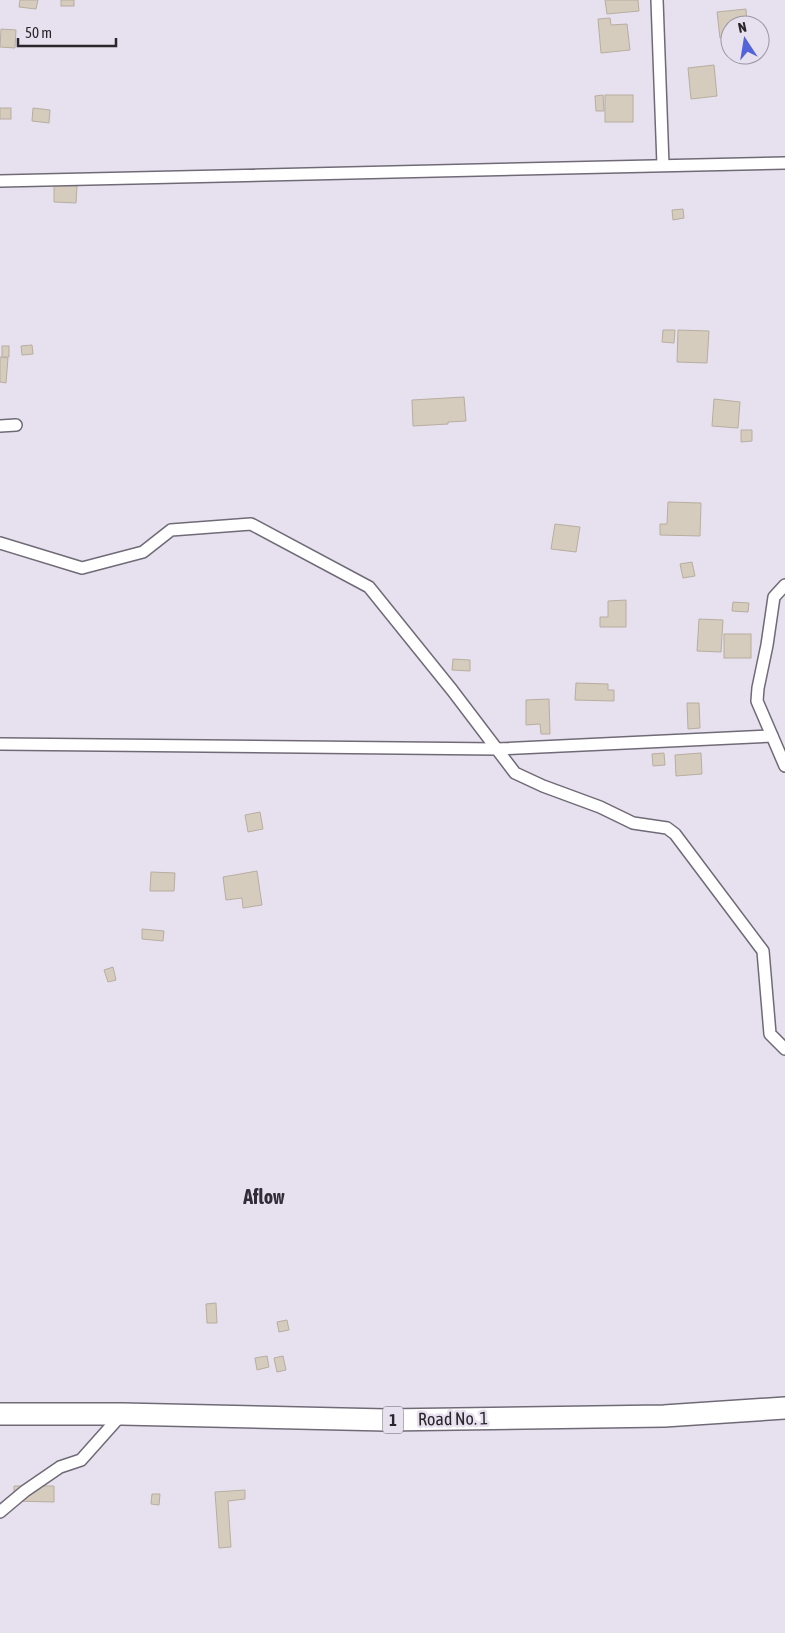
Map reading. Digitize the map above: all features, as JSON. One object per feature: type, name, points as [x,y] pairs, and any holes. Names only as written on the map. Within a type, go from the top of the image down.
[{"type":"highway","name":"Road No. 1","points":[[0,1414],[122,1414],[386,1420],[664,1416],[785,1408]]},
{"type":"street","points":[[657,0],[663,165]]},
{"type":"street","points":[[0,181],[785,163]]},
{"type":"street","points":[[0,426],[16,425]]},
{"type":"street","points":[[0,543],[82,568],[143,552],[171,530],[251,524],[369,587],[452,690],[515,773],[543,786],[600,807],[633,824],[667,828],[675,834],[763,951],[770,1034],[785,1049]]},
{"type":"street","points":[[785,585],[774,597],[757,701],[785,766]]},
{"type":"street","points":[[0,744],[497,749],[772,736]]},
{"type":"street","points":[[0,1512],[25,1491],[60,1467],[81,1460],[122,1414]]},
{"type":"building","points":[[20,0],[38,0],[36,9],[19,7]]},
{"type":"building","points":[[61,0],[74,0],[74,6],[61,6]]},
{"type":"building","points":[[605,0],[638,0],[639,11],[607,14]]},
{"type":"building","points":[[746,9],[746,15],[720,15],[720,38],[717,12]]},
{"type":"building","points":[[610,18],[611,25],[627,24],[630,50],[601,53],[598,19]]},
{"type":"building","points":[[1,29],[16,30],[15,48],[0,47]]},
{"type":"building","points":[[714,65],[717,96],[691,99],[688,68]]},
{"type":"building","points":[[603,95],[604,111],[596,111],[595,96]]},
{"type":"building","points":[[605,95],[633,95],[633,122],[605,122]]},
{"type":"building","points":[[0,108],[11,108],[11,119],[0,119]]},
{"type":"building","points":[[33,108],[50,110],[49,123],[32,121]]},
{"type":"building","points":[[54,185],[77,186],[76,203],[54,202]]},
{"type":"building","points":[[683,209],[684,218],[673,220],[672,210]]},
{"type":"building","points":[[663,330],[675,330],[674,343],[662,342]]},
{"type":"building","points":[[678,330],[709,331],[707,363],[677,362]]},
{"type":"building","points":[[32,345],[33,354],[22,355],[21,346]]},
{"type":"building","points":[[2,346],[9,346],[9,357],[2,357]]},
{"type":"building","points":[[0,357],[8,358],[6,383],[0,382]]},
{"type":"building","points":[[464,397],[466,421],[413,426],[412,400]]},
{"type":"building","points":[[714,399],[740,402],[738,428],[712,426]]},
{"type":"building","points":[[741,430],[752,430],[752,441],[741,442]]},
{"type":"building","points":[[668,502],[701,503],[700,536],[660,535],[660,524],[667,524]]},
{"type":"building","points":[[555,524],[580,527],[576,552],[551,549]]},
{"type":"building","points":[[692,562],[695,576],[683,578],[680,564]]},
{"type":"building","points":[[626,600],[626,627],[600,627],[600,617],[608,617],[608,601]]},
{"type":"building","points":[[733,602],[749,603],[748,612],[732,611]]},
{"type":"building","points":[[699,619],[723,620],[721,652],[697,651]]},
{"type":"building","points":[[724,634],[751,634],[751,658],[724,658]]},
{"type":"building","points":[[453,659],[470,660],[470,671],[452,670]]},
{"type":"building","points":[[576,683],[608,684],[608,690],[614,690],[614,701],[575,700]]},
{"type":"building","points":[[549,699],[550,734],[541,734],[540,724],[526,725],[526,700]]},
{"type":"building","points":[[687,703],[699,703],[700,728],[688,729]]},
{"type":"building","points":[[664,753],[665,765],[653,766],[652,754]]},
{"type":"building","points":[[701,753],[702,774],[676,776],[675,755]]},
{"type":"building","points":[[260,812],[263,829],[248,832],[245,815]]},
{"type":"building","points":[[257,871],[262,905],[243,908],[242,898],[226,900],[223,877]]},
{"type":"building","points":[[151,872],[175,873],[174,891],[150,891]]},
{"type":"building","points":[[142,929],[164,931],[163,941],[142,939]]},
{"type":"building","points":[[113,967],[116,980],[108,982],[104,970]]},
{"type":"building","points":[[216,1303],[217,1323],[207,1323],[206,1304]]},
{"type":"building","points":[[287,1320],[289,1330],[279,1332],[277,1322]]},
{"type":"building","points":[[267,1356],[269,1367],[257,1370],[255,1358]]},
{"type":"building","points":[[283,1356],[286,1370],[277,1372],[274,1358]]},
{"type":"building","points":[[14,1486],[54,1486],[54,1502],[14,1501]]},
{"type":"building","points":[[245,1490],[245,1499],[228,1501],[231,1547],[219,1548],[215,1492]]},
{"type":"building","points":[[152,1494],[160,1494],[159,1505],[151,1504]]},
{"type":"district","name":"Aflow","points":[[264,1197]]}]
